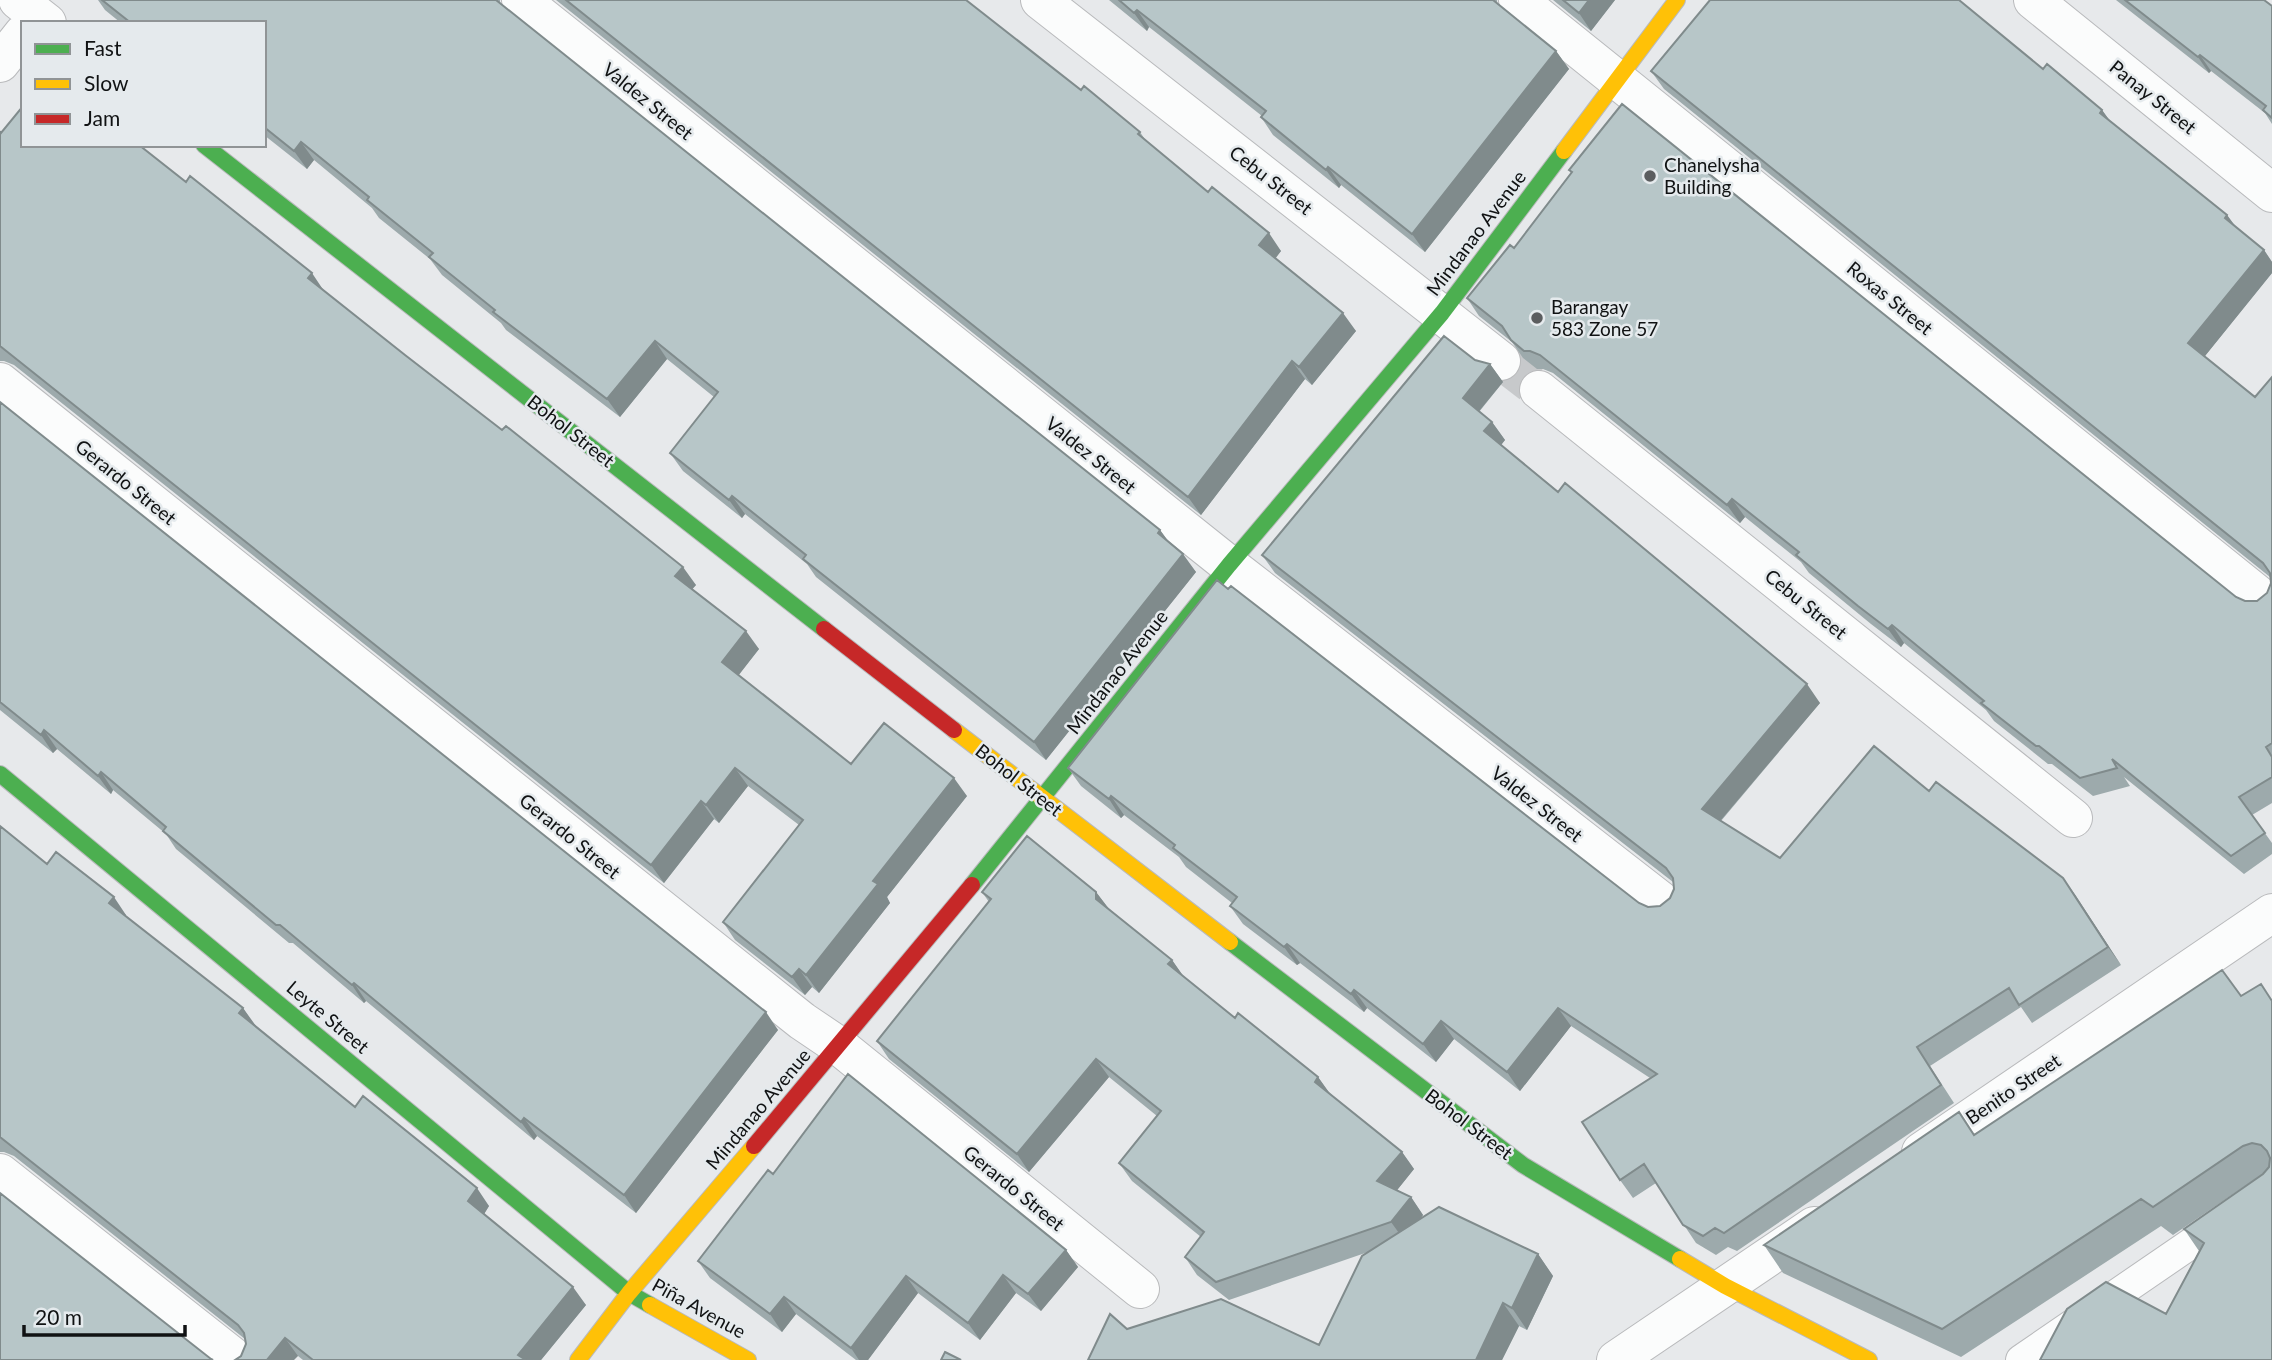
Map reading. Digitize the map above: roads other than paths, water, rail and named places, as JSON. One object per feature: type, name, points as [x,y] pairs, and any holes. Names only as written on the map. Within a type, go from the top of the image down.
[{"type":"street","name":"Valdez Street","points":[[521,0],[1229,565],[1665,904]]},
{"type":"street","name":"Cebu Street","points":[[1040,0],[1501,361]]},
{"type":"street","name":"Roxas Street","points":[[1518,0],[2262,598]]},
{"type":"street","name":"Mindanao Avenue","points":[[578,1360],[629,1293],[839,1046],[1043,799],[1229,565],[1442,313],[1677,0]]},
{"type":"street","name":"Panay Street","points":[[2034,0],[2272,194]]},
{"type":"street","points":[[0,63],[21,35]]},
{"type":"street","name":"Bohol Street","points":[[207,147],[1043,799],[1523,1165],[1725,1286],[1869,1360]]},
{"type":"street","name":"Gerardo Street","points":[[0,382],[802,1021],[839,1046],[1140,1289]]},
{"type":"street","name":"Cebu Street","points":[[1539,390],[2073,818]]},
{"type":"street","name":"Leyte Street","points":[[0,774],[629,1293]]},
{"type":"street","name":"Benito Street","points":[[1896,1170],[2268,922]]},
{"type":"street","points":[[0,1173],[237,1360]]},
{"type":"street","points":[[1616,1360],[1839,1209]]},
{"type":"street","name":"Piña Avenue","points":[[629,1293],[748,1360]]},
{"type":"lane","points":[[2021,1360],[2272,1188]]},
{"type":"tunnel","points":[[1501,361],[1539,390]]},
{"type":"place","name":"Chanelysha Building","points":[[1650,176]]},
{"type":"place","name":"Barangay 583 Zone 57","points":[[1537,318]]}]
